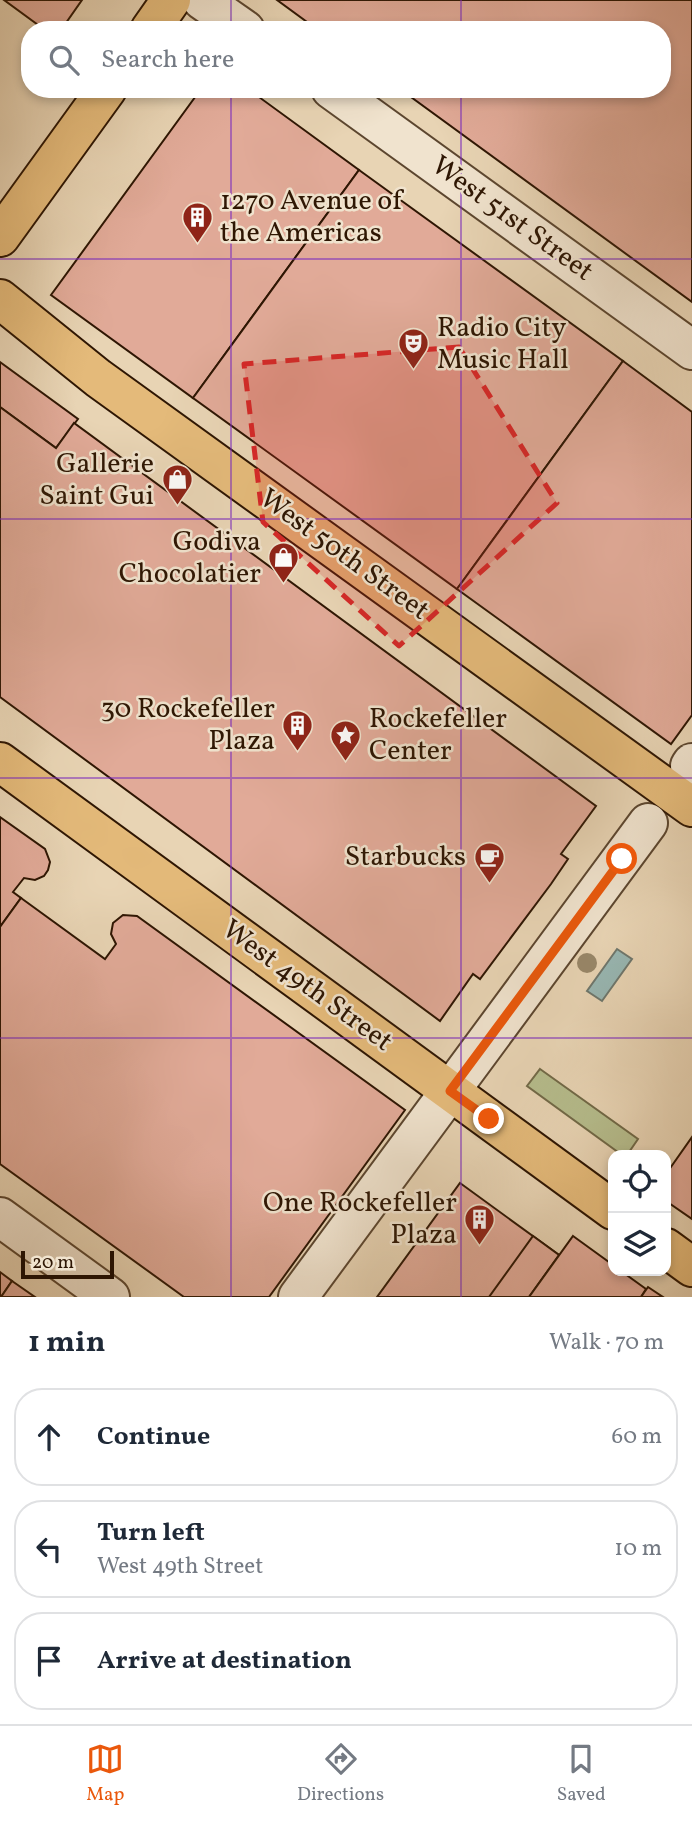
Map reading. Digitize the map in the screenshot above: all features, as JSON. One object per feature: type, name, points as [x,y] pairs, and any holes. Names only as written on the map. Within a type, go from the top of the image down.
[{"type":"main road","points":[[157,21],[172,0]]},
{"type":"main road","points":[[0,237],[100,98]]},
{"type":"main road","name":"West 50th Street","points":[[0,299],[99,378],[692,807]]},
{"type":"main road","name":"West 49th Street","points":[[0,762],[608,1206]]},
{"type":"main road","points":[[671,1252],[692,1268]]},
{"type":"street","points":[[202,0],[231,21]]},
{"type":"street","name":"West 51st Street","points":[[343,98],[692,350]]},
{"type":"street","points":[[298,1297],[648,823]]},
{"type":"street","points":[[0,1217],[110,1297]]},
{"type":"highlighted area","points":[[459,347],[557,503],[399,646],[263,522],[244,364]]},
{"type":"green space","points":[[540,1069],[638,1139],[630,1150],[615,1150],[527,1086]]},
{"type":"water","points":[[617,949],[632,959],[602,1001],[587,991]]},
{"type":"building","points":[[4,0],[82,0],[67,21],[33,21]]},
{"type":"building","points":[[277,0],[692,0],[692,302],[412,98],[671,98],[671,21],[306,21]]},
{"type":"building","name":"1270 Avenue of the Americas","points":[[194,98],[260,98],[359,170],[193,398],[51,295]]},
{"type":"building","name":"Radio City Music Hall","points":[[359,170],[623,361],[457,589],[193,398]]},
{"type":"building","points":[[623,361],[692,412],[692,715],[671,744],[457,589]]},
{"type":"building","points":[[0,362],[78,419],[56,448],[0,407]]},
{"type":"building","name":"30 Rockefeller Plaza","points":[[0,407],[56,448],[74,423],[596,806],[561,854],[568,859],[551,884],[480,979],[473,974],[440,1021],[0,697]]},
{"type":"building","points":[[0,817],[45,849],[50,862],[44,876],[35,880],[24,878],[13,892],[21,898],[0,927]]},
{"type":"building","points":[[21,898],[105,959],[116,944],[111,934],[113,923],[123,915],[137,916],[405,1110],[269,1297],[184,1297],[0,1164],[0,927]]},
{"type":"building","points":[[692,1137],[692,1219],[671,1204],[671,1167]]},
{"type":"building","name":"One Rockefeller Plaza","points":[[460,1183],[559,1255],[529,1297],[377,1297]]},
{"type":"building","points":[[533,1236],[559,1255],[529,1297],[489,1297]]},
{"type":"building","points":[[573,1236],[608,1261],[608,1276],[628,1276],[646,1289],[641,1297],[529,1297]]},
{"type":"building","points":[[0,1272],[12,1281],[1,1297],[0,1297]]},
{"type":"building","points":[[12,1281],[35,1297],[1,1297]]},
{"type":"building","points":[[648,1287],[663,1297],[641,1297]]},
{"type":"place","name":"1270 Avenue of the Americas","points":[[197,244]]},
{"type":"place","name":"Radio City Music Hall","points":[[414,371]]},
{"type":"place","name":"Gallerie Saint Gui","points":[[177,507]]},
{"type":"place","name":"Godiva Chocolatier","points":[[284,585]]},
{"type":"place","name":"30 Rockefeller Plaza","points":[[298,752]]},
{"type":"place","name":"Rockefeller Center","points":[[346,762]]},
{"type":"place","name":"Starbucks","points":[[489,884]]},
{"type":"place","name":"One Rockefeller Plaza","points":[[480,1246]]},
{"type":"route","points":[[489,1119],[450,1091],[622,859]]}]
